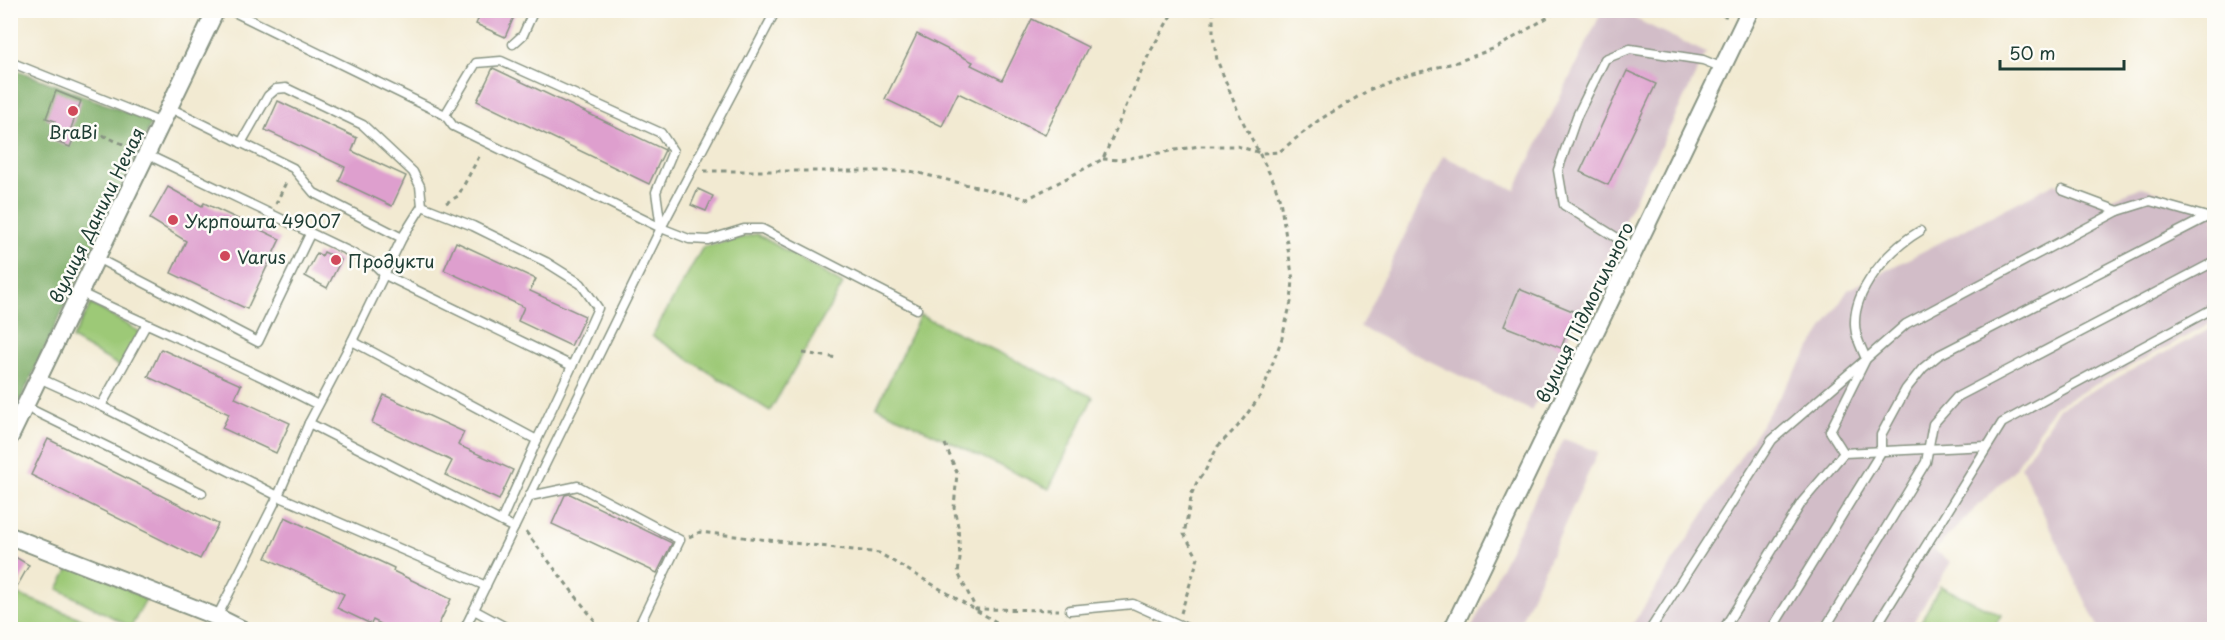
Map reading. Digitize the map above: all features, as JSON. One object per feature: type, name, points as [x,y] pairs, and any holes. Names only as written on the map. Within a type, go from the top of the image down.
[{"type":"street","name":"вулиця Данили Нечая","points":[[10,437],[216,10]]},
{"type":"street","name":"вулиця Підмогильного","points":[[1452,630],[1748,15]]},
{"type":"street","points":[[10,536],[217,617],[243,630]]},
{"type":"lane","points":[[230,10],[445,115],[453,126],[661,228],[689,239],[708,240],[744,229],[762,229],[917,309]]},
{"type":"lane","points":[[513,44],[523,35],[534,10]]},
{"type":"lane","points":[[464,630],[661,228],[776,10]]},
{"type":"lane","points":[[1635,249],[1564,205],[1558,170],[1577,116],[1605,59],[1630,49],[1703,60],[1723,68]]},
{"type":"lane","points":[[445,115],[476,63],[501,61],[661,134],[673,151],[656,192],[661,228]]},
{"type":"lane","points":[[10,62],[162,123]]},
{"type":"lane","points":[[217,617],[278,496],[309,423],[402,238],[422,206],[420,186],[413,172],[363,125],[286,88],[276,89],[268,96],[242,143]]},
{"type":"lane","points":[[170,108],[293,168],[314,193],[402,238]]},
{"type":"lane","points":[[148,155],[373,263],[385,274],[572,366]]},
{"type":"lane","points":[[2062,190],[2118,211]]},
{"type":"lane","points":[[1650,630],[1772,440],[1906,324],[2118,211],[2150,201],[2211,218]]},
{"type":"lane","points":[[422,206],[472,226],[546,262],[581,284],[598,308],[501,520]]},
{"type":"lane","points":[[1771,630],[1881,452],[1881,435],[1906,389],[1923,368],[1939,355],[2211,218]]},
{"type":"lane","points":[[1844,453],[1830,431],[1866,359],[1856,331],[1857,302],[1866,285],[1886,260],[1904,241],[1920,231]]},
{"type":"lane","points":[[97,258],[258,342],[310,234]]},
{"type":"lane","points":[[1824,630],[1926,462],[1933,424],[1957,397],[2214,262]]},
{"type":"lane","points":[[80,292],[146,325],[286,387],[318,405]]},
{"type":"lane","points":[[1874,630],[2002,423],[2214,308]]},
{"type":"lane","points":[[101,405],[146,325]]},
{"type":"lane","points":[[352,341],[537,440]]},
{"type":"lane","points":[[39,378],[101,405],[278,496],[486,586]]},
{"type":"lane","points":[[24,406],[202,493]]},
{"type":"lane","points":[[309,423],[501,520],[516,524]]},
{"type":"lane","points":[[1723,630],[1802,502],[1844,453],[1988,446]]},
{"type":"lane","points":[[530,496],[578,486],[680,540],[637,630]]},
{"type":"lane","points":[[1070,610],[1132,604],[1191,630]]},
{"type":"lane","points":[[474,610],[511,630]]},
{"type":"path","points":[[1103,159],[1149,54],[1174,10]]},
{"type":"path","points":[[1177,624],[1198,558],[1184,534],[1192,493],[1218,446],[1238,426],[1262,395],[1282,338],[1291,302],[1293,280],[1280,200],[1274,182],[1240,116],[1217,60],[1213,35],[1213,10]]},
{"type":"path","points":[[690,171],[910,171],[1027,199],[1103,159],[1119,160],[1199,146],[1237,146],[1260,153],[1279,152],[1319,120],[1369,90],[1398,78],[1456,62],[1498,47],[1560,10]]},
{"type":"path","points":[[1696,10],[1748,15]]},
{"type":"path","points":[[86,128],[148,155]]},
{"type":"path","points":[[458,196],[487,141]]},
{"type":"path","points":[[270,214],[293,168]]},
{"type":"path","points":[[803,353],[838,358]]},
{"type":"path","points":[[945,444],[957,473],[954,508],[958,526],[960,559],[958,573],[976,609]]},
{"type":"path","points":[[516,524],[602,630]]},
{"type":"path","points":[[700,532],[879,553],[1010,630]]},
{"type":"path","points":[[976,609],[1070,610],[1062,630]]},
{"type":"shaded area","points":[[1602,11],[1619,11],[1706,53],[1532,411],[1360,327],[1443,156],[1515,190]]},
{"type":"shaded area","points":[[2055,183],[2106,201],[2142,187],[2214,208],[2214,322],[2055,406],[2013,471],[1934,550],[1951,562],[1909,629],[1629,630],[1848,290]]},
{"type":"shaded area","points":[[2214,327],[2214,629],[2099,629],[2021,467],[2059,408]]},
{"type":"shaded area","points":[[1564,439],[1598,452],[1517,629],[1471,629]]},
{"type":"green space","points":[[11,68],[152,122],[11,420]]},
{"type":"green space","points":[[757,234],[843,284],[770,411],[652,336],[703,247]]},
{"type":"green space","points":[[91,304],[140,332],[121,367],[72,339]]},
{"type":"green space","points":[[920,315],[1093,397],[1049,489],[877,407]]},
{"type":"green space","points":[[73,561],[146,599],[131,627],[58,589]]},
{"type":"green space","points":[[1940,586],[2001,615],[1993,629],[1917,629]]},
{"type":"green space","points":[[11,592],[109,629],[11,629]]},
{"type":"building","points":[[482,10],[517,10],[505,37],[476,24]]},
{"type":"building","points":[[1032,19],[1088,47],[1045,135],[958,93],[942,126],[885,99],[917,34],[973,62],[971,65],[1002,80]]},
{"type":"building","points":[[493,68],[665,150],[649,184],[477,101]]},
{"type":"building","points":[[1627,71],[1656,84],[1608,185],[1580,172]]},
{"type":"building","points":[[56,91],[81,101],[70,131],[76,133],[70,147],[48,139],[55,121],[46,118]]},
{"type":"building","points":[[278,101],[357,138],[352,151],[406,176],[392,206],[339,181],[345,167],[265,130]]},
{"type":"building","name":"Varus","points":[[168,187],[202,206],[204,203],[280,239],[247,309],[171,273],[186,241],[150,219]]},
{"type":"building","points":[[698,189],[713,196],[706,211],[691,205]]},
{"type":"building","points":[[456,242],[536,279],[530,291],[585,316],[571,346],[518,321],[524,307],[444,270]]},
{"type":"building","points":[[324,252],[341,260],[327,288],[305,276],[317,253],[322,256]]},
{"type":"building","points":[[1519,289],[1575,312],[1561,348],[1504,326]]},
{"type":"building","points":[[161,349],[241,385],[235,398],[290,423],[276,453],[222,428],[229,414],[148,377]]},
{"type":"building","points":[[384,395],[464,432],[458,445],[513,470],[499,500],[445,475],[452,461],[372,423]]},
{"type":"building","points":[[48,439],[218,524],[200,559],[31,475]]},
{"type":"building","points":[[570,494],[672,543],[657,573],[552,524],[565,495]]},
{"type":"building","points":[[285,517],[394,568],[393,571],[451,599],[436,630],[393,630],[373,620],[371,624],[337,608],[344,594],[266,558]]},
{"type":"building","points":[[10,554],[29,565],[10,599]]},
{"type":"place","name":"BraBi","points":[[73,111]]},
{"type":"place","name":"Укрпошта 49007","points":[[173,220]]},
{"type":"place","name":"Varus","points":[[225,256]]},
{"type":"place","name":"Продукти","points":[[336,260]]}]
